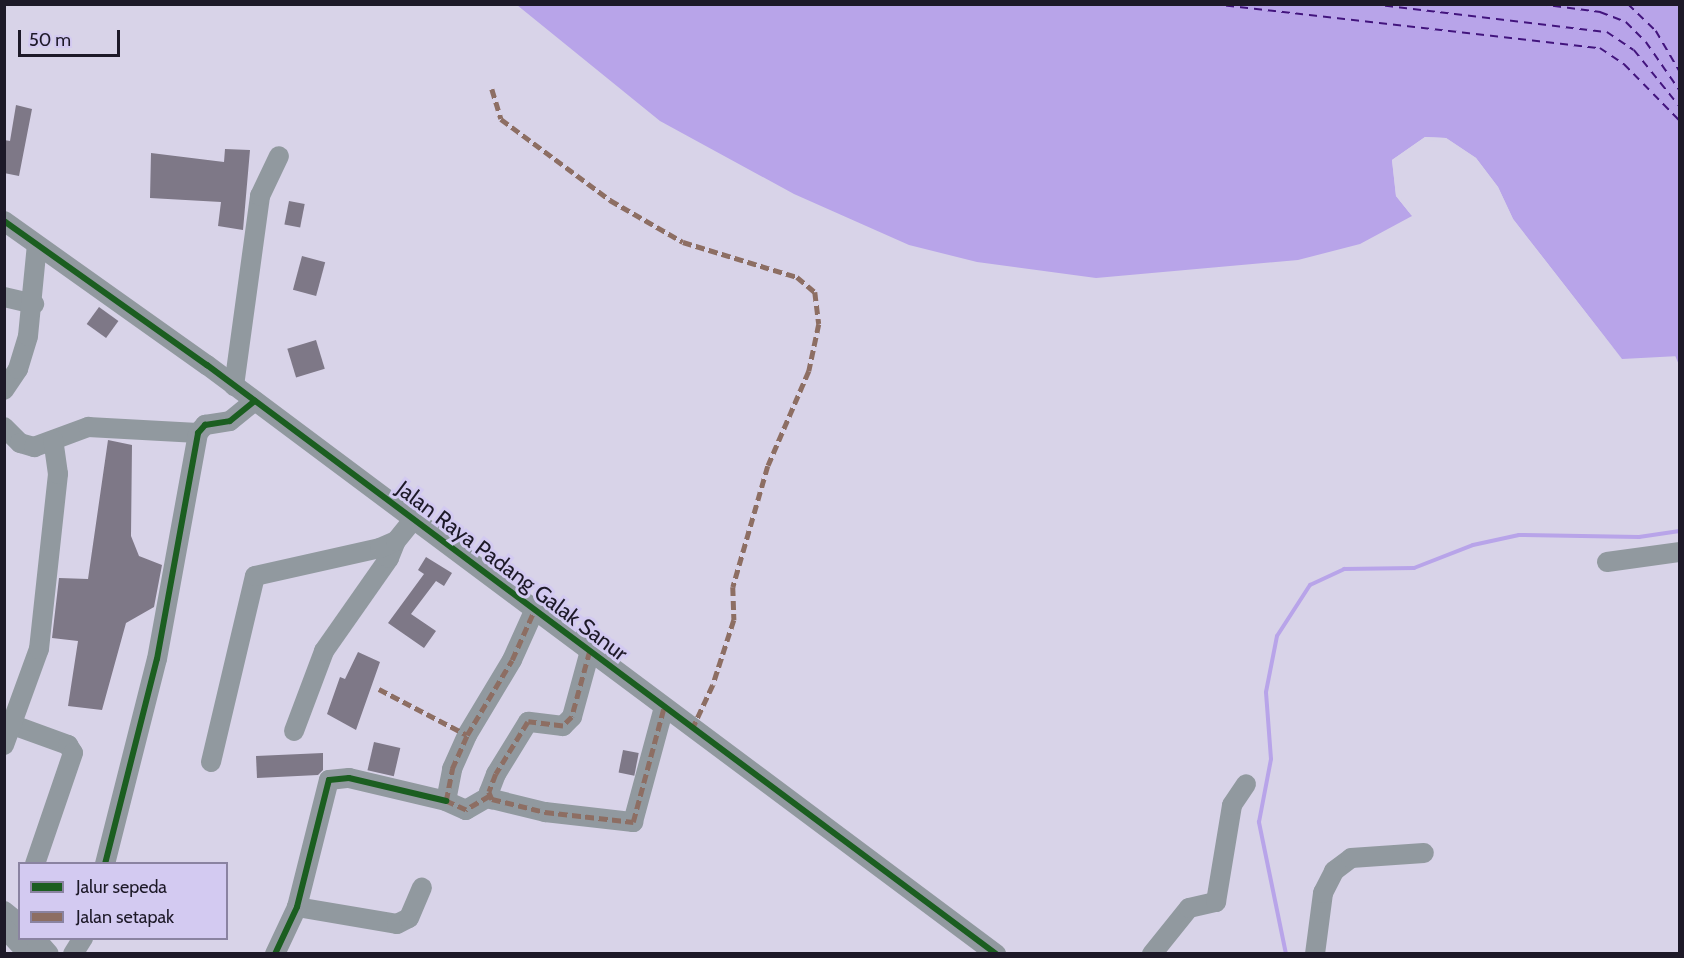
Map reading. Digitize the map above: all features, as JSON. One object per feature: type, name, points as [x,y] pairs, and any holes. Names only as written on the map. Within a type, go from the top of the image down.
[{"type":"street","points":[[234,386],[260,196],[279,156]]},
{"type":"street","name":"Jalan Raya Padang Galak Sanur","points":[[4,221],[255,401],[996,954]]},
{"type":"street","points":[[4,390],[34,304],[37,245]]},
{"type":"street","points":[[4,297],[34,304]]},
{"type":"street","points":[[106,862],[154,671],[198,433],[205,424],[230,421],[255,401]]},
{"type":"street","points":[[4,427],[20,443],[34,447],[88,427],[198,433]]},
{"type":"street","points":[[4,745],[39,649],[49,578],[58,474],[53,440]]},
{"type":"street","points":[[294,731],[324,651],[389,558],[396,541],[413,520]]},
{"type":"street","points":[[211,762],[255,576],[342,559],[396,541]]},
{"type":"street","points":[[1607,562],[1680,552]]},
{"type":"street","points":[[446,801],[452,770],[467,735],[512,660],[534,611]]},
{"type":"street","points":[[275,954],[297,907],[334,776],[446,801],[466,810],[490,796],[496,774],[528,722],[562,726],[572,717],[590,651]]},
{"type":"street","points":[[490,796],[545,812],[633,822],[664,707]]},
{"type":"street","points":[[13,724],[68,745],[73,753],[36,862]]},
{"type":"street","points":[[1152,954],[1189,908],[1216,902],[1232,805],[1246,784]]},
{"type":"street","points":[[1316,954],[1323,893],[1334,871],[1351,858],[1424,853]]},
{"type":"street","points":[[297,907],[396,924],[409,918],[422,888]]},
{"type":"street","points":[[22,940],[28,954]]},
{"type":"street","points":[[36,940],[49,954]]},
{"type":"street","points":[[73,954],[81,940]]},
{"type":"shaded area","points":[[517,5],[1679,5],[1679,356],[1622,359],[1513,219],[1498,187],[1476,158],[1446,138],[1425,137],[1392,160],[1396,196],[1412,216],[1360,244],[1298,260],[1096,278],[977,262],[909,245],[794,194],[660,121]]},
{"type":"pier","points":[[1425,137],[1446,138],[1476,158],[1498,187],[1513,219],[1622,359],[1511,221],[1495,189],[1474,161],[1445,141],[1425,140],[1395,162],[1399,195],[1412,216],[1396,196],[1392,160]]},
{"type":"building","points":[[16,105],[32,109],[19,176],[4,173],[4,140],[10,141]]},
{"type":"building","points":[[225,149],[250,150],[243,230],[218,226],[221,202],[150,198],[151,153],[224,162]]},
{"type":"building","points":[[289,201],[305,204],[300,228],[284,225]]},
{"type":"building","points":[[302,256],[325,262],[316,296],[293,290]]},
{"type":"building","points":[[99,307],[118,321],[106,338],[87,324]]},
{"type":"building","points":[[316,340],[325,369],[296,377],[287,349]]},
{"type":"building","points":[[108,440],[132,445],[131,536],[139,556],[162,565],[154,607],[126,623],[102,710],[68,706],[78,641],[52,638],[59,578],[88,579]]},
{"type":"building","points":[[426,557],[452,573],[444,586],[436,581],[411,614],[436,631],[424,648],[388,623],[424,574],[418,570]]},
{"type":"building","points":[[358,652],[380,662],[356,730],[327,714],[340,677],[345,679]]},
{"type":"building","points":[[374,742],[400,748],[394,776],[367,770]]},
{"type":"building","points":[[623,750],[639,753],[634,776],[619,773]]},
{"type":"building","points":[[323,753],[323,770],[318,775],[257,778],[256,756]]},
{"type":"waterway","points":[[1677,355],[1680,362]]},
{"type":"waterway","points":[[1286,954],[1259,822],[1271,759],[1266,692],[1277,636],[1310,585],[1344,569],[1414,568],[1473,545],[1519,535],[1639,537],[1680,531]]},
{"type":"ferry route","points":[[1212,4],[1600,48],[1624,64],[1680,121]]},
{"type":"ferry route","points":[[1371,4],[1607,32],[1634,50],[1680,107]]},
{"type":"ferry route","points":[[1539,4],[1600,12],[1626,22],[1646,42],[1680,91]]},
{"type":"ferry route","points":[[1628,4],[1656,31],[1680,72]]},
{"type":"marked path","points":[[492,89],[501,119],[610,200],[683,242],[797,277],[815,292],[819,324],[809,371],[768,466],[733,587],[734,620],[713,685],[693,728]]},
{"type":"marked path","points":[[490,796],[466,810],[446,801],[452,769],[467,735],[512,660],[534,611]]},
{"type":"marked path","points":[[590,651],[572,717],[563,726],[528,722],[496,774],[489,792],[492,799],[545,812],[633,822],[664,707]]},
{"type":"marked path","points":[[379,689],[467,735]]},
{"type":"cycle path","points":[[4,221],[207,365],[996,954]]},
{"type":"cycle path","points":[[106,862],[157,659],[198,433],[205,425],[230,421],[255,401]]},
{"type":"cycle path","points":[[275,954],[297,907],[329,780],[349,778],[446,801]]}]
